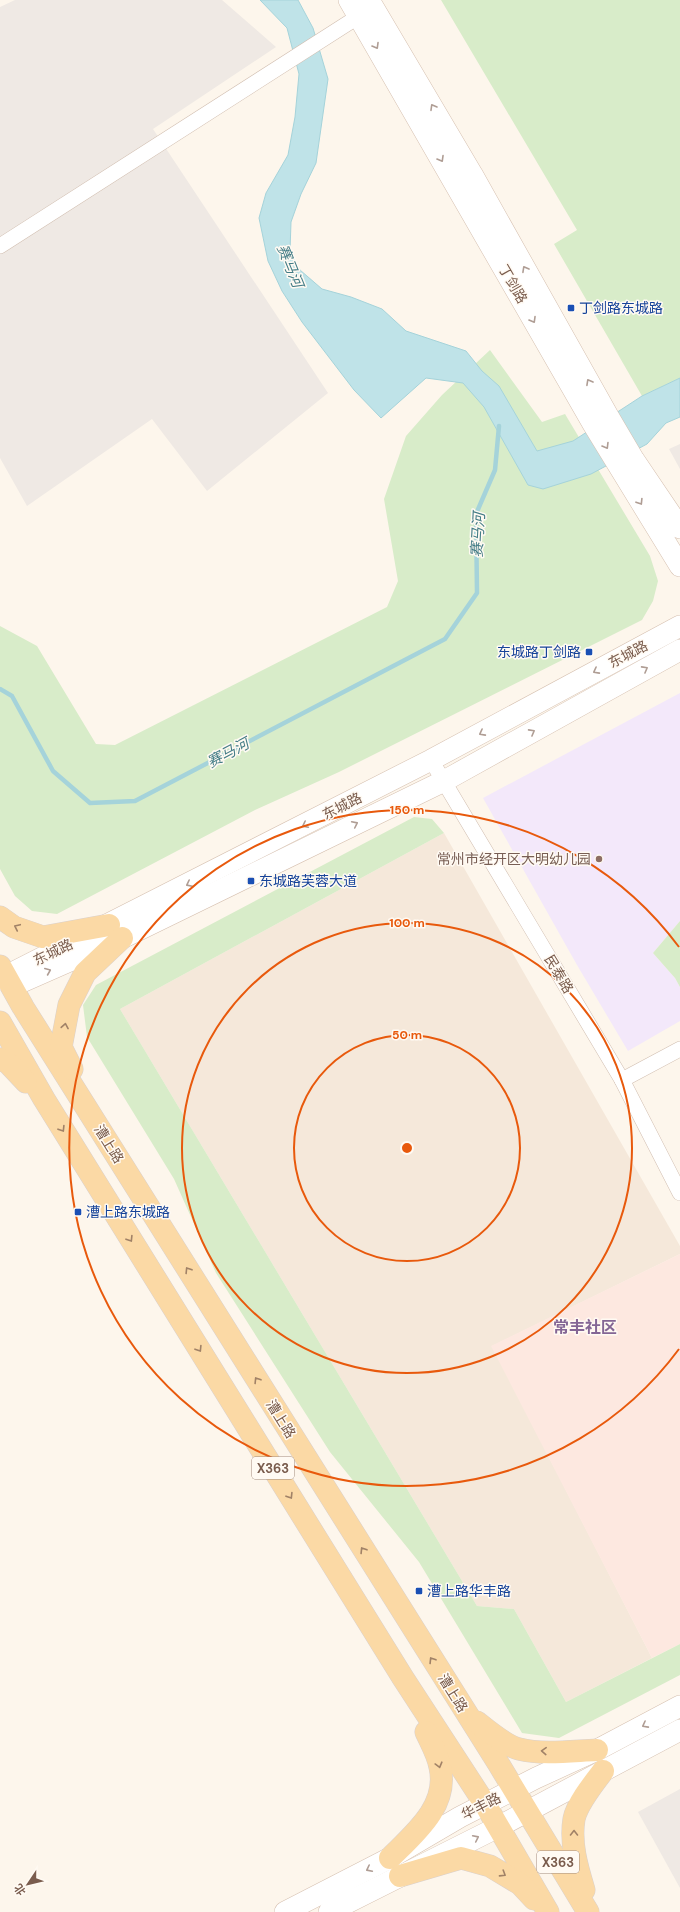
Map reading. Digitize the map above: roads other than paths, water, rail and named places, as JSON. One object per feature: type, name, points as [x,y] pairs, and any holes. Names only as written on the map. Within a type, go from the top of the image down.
[{"type":"main road","name":"丁剑路","points":[[363,6],[600,420],[627,464],[680,566]]},
{"type":"main road","name":"丁剑路","points":[[627,464],[680,528]]},
{"type":"main road","name":"东城路","points":[[4,980],[25,980],[680,626]]},
{"type":"main road","name":"东城路","points":[[116,932],[444,781],[680,650]]},
{"type":"main road","points":[[0,917],[14,927],[43,937],[116,932]]},
{"type":"main road","points":[[98,1127],[62,1047],[69,1005],[85,973],[116,932]]},
{"type":"main road","name":"漕上路","points":[[4,980],[23,1007],[514,1789],[589,1912]]},
{"type":"main road","name":"X363","points":[[0,1022],[44,1100],[403,1678],[484,1804],[547,1912]]},
{"type":"main road","points":[[0,1059],[8,1063],[44,1100]]},
{"type":"main road","points":[[395,1867],[426,1822],[440,1794],[441,1767],[403,1678]]},
{"type":"main road","name":"华丰路","points":[[329,1912],[484,1804],[597,1750],[680,1706]]},
{"type":"main road","points":[[465,1712],[490,1732],[518,1749],[546,1752],[597,1750]]},
{"type":"main road","name":"华丰路","points":[[285,1912],[498,1827],[680,1730]]},
{"type":"main road","points":[[589,1912],[574,1855],[574,1819],[588,1792],[603,1772]]},
{"type":"main road","points":[[395,1867],[461,1858],[490,1866],[520,1884],[547,1912]]},
{"type":"street","points":[[0,246],[334,31],[363,6]]},
{"type":"street","name":"民泰路","points":[[430,760],[444,781],[622,1080],[680,1193]]},
{"type":"street","points":[[622,1080],[680,1050]]},
{"type":"water","points":[[260,0],[298,0],[313,28],[328,79],[316,163],[301,194],[291,222],[290,251],[300,270],[322,289],[351,297],[382,309],[406,331],[466,351],[482,371],[499,386],[537,451],[573,441],[642,396],[680,378],[680,417],[666,423],[647,444],[591,474],[543,489],[528,485],[484,407],[463,383],[426,378],[381,418],[354,390],[302,322],[282,291],[268,261],[259,218],[266,193],[288,155],[295,117],[299,74],[287,28]]},
{"type":"waterway","name":"赛马河","points":[[0,689],[12,696],[53,771],[90,803],[135,801],[445,639],[477,593],[476,514],[495,470],[499,426]]},
{"type":"place","name":"丁剑路东城路","points":[[571,308]]},
{"type":"place","name":"东城路丁剑路","points":[[589,652]]},
{"type":"place","name":"常州市经开区大明幼儿园","points":[[599,859]]},
{"type":"place","name":"东城路芙蓉大道","points":[[251,881]]},
{"type":"place","name":"漕上路东城路","points":[[78,1212]]},
{"type":"place","name":"漕上路华丰路","points":[[419,1591]]},
{"type":"district","name":"常丰社区","points":[[585,1327]]}]
